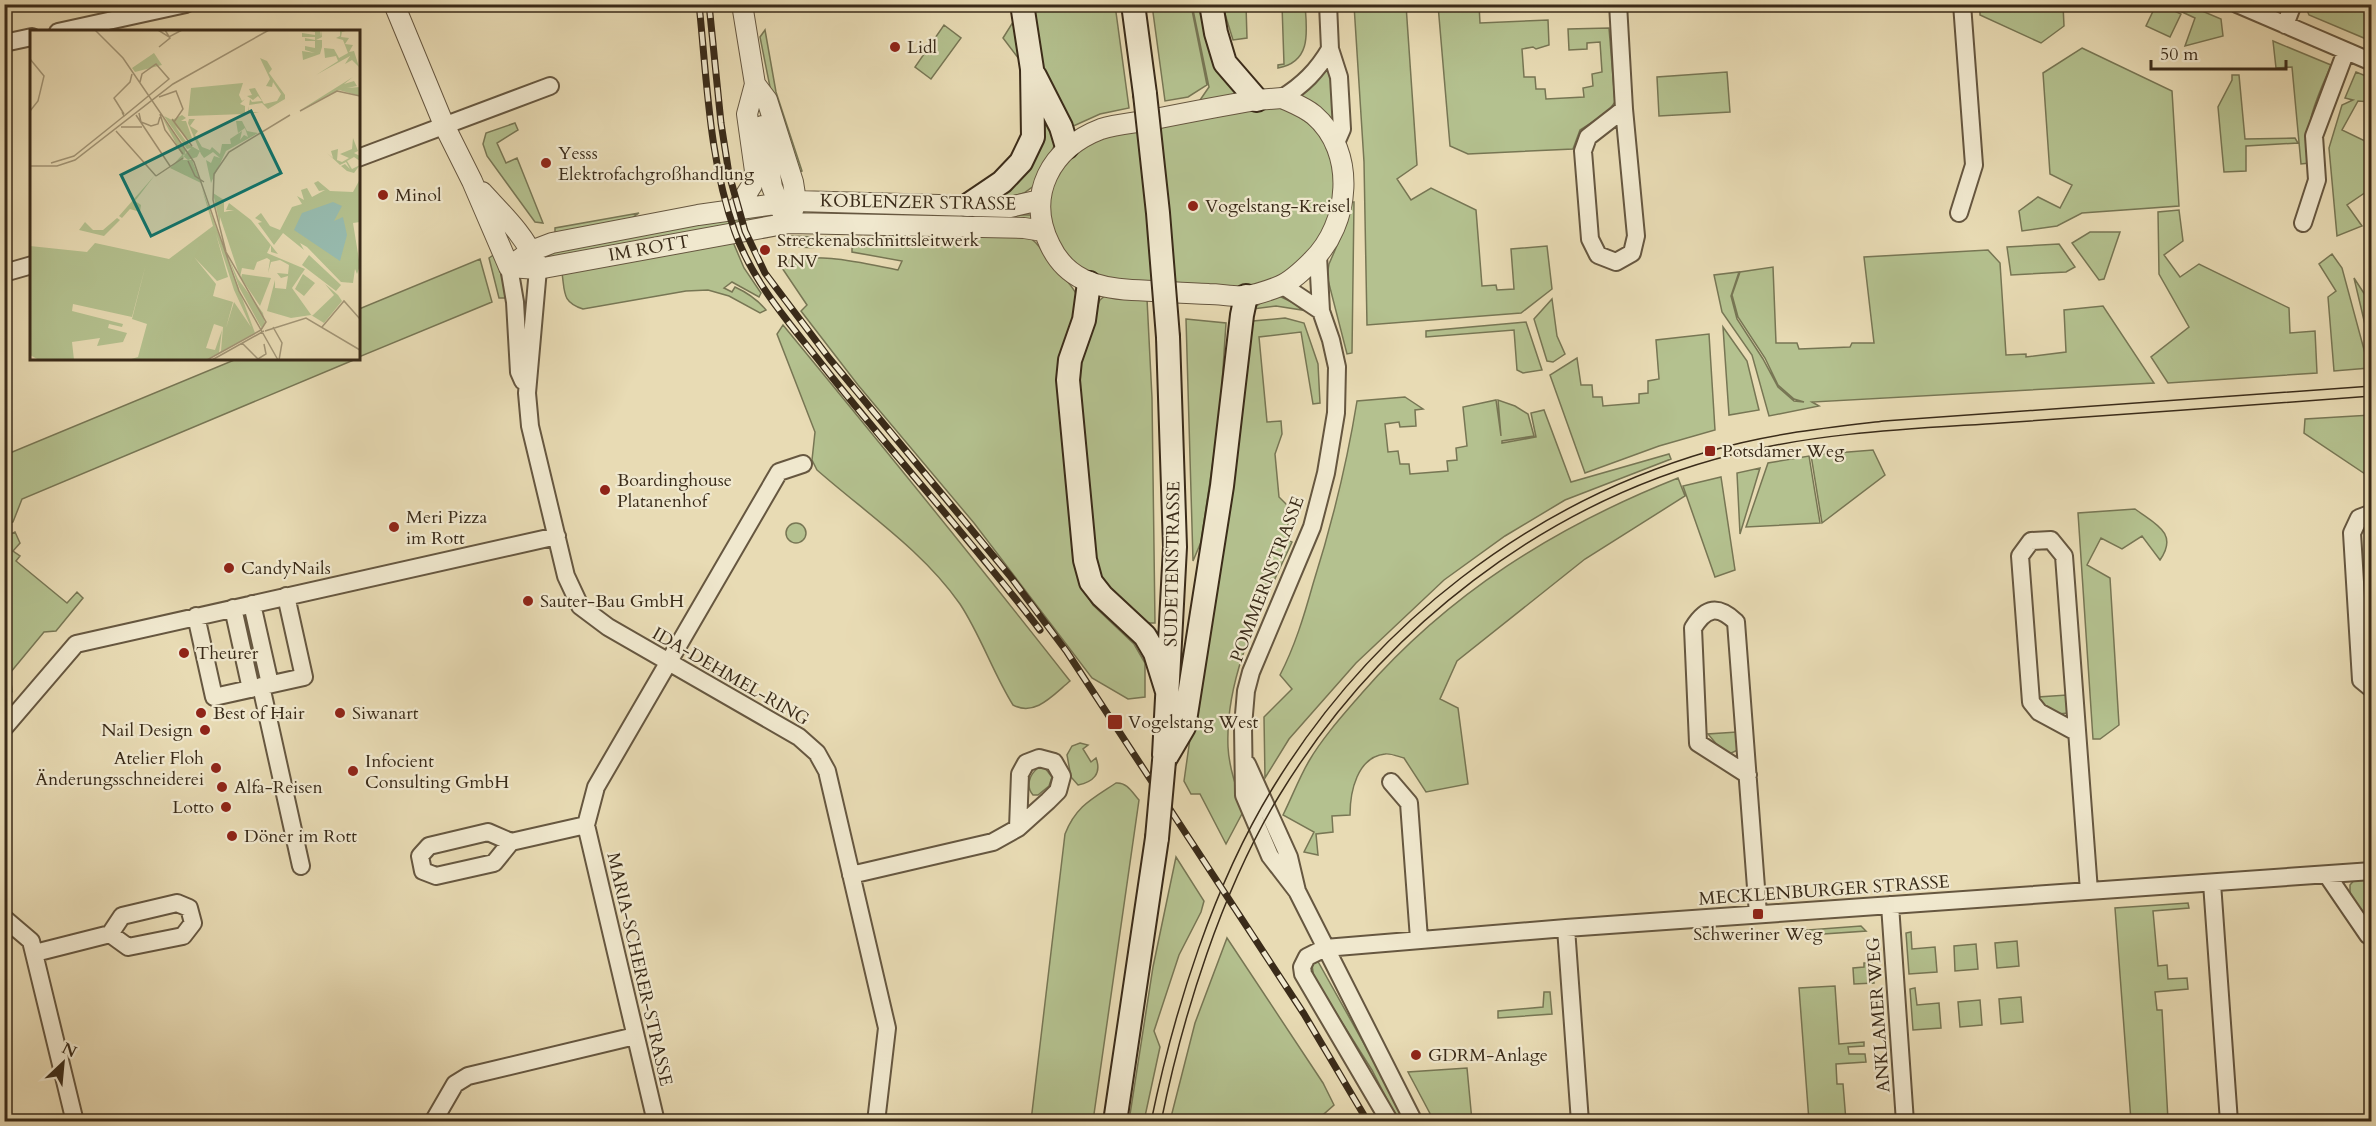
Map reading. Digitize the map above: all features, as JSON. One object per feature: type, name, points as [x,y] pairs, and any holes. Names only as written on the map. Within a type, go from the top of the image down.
[{"type":"main road","points":[[968,205],[1002,182],[1021,162],[1033,137],[1032,69],[1022,4]]},
{"type":"main road","name":"SUDETENSTRASSE","points":[[1115,1122],[1157,838],[1169,698],[1175,547],[1168,337],[1158,213],[1133,4]]},
{"type":"main road","points":[[1211,4],[1216,33],[1225,63],[1257,100]]},
{"type":"main road","points":[[1032,69],[1061,127],[1067,147]]},
{"type":"main road","points":[[1089,284],[1084,320],[1070,360],[1068,380],[1085,560],[1091,582],[1102,596],[1145,636],[1155,653],[1169,698]]},
{"type":"main road","points":[[1164,761],[1184,727],[1222,486],[1246,296]]},
{"type":"street","points":[[67,30],[186,4]]},
{"type":"street","points":[[394,4],[444,125],[472,181],[509,267]]},
{"type":"street","name":"KOBLENZER STRASSE","points":[[737,209],[752,185],[755,171],[747,114],[752,90],[742,4]]},
{"type":"street","points":[[1328,4],[1330,49],[1339,77],[1342,129],[1335,145]]},
{"type":"street","points":[[1618,4],[1624,109],[1636,236],[1632,254],[1616,262],[1598,255],[1590,239],[1583,151],[1588,137],[1624,109]]},
{"type":"street","points":[[1959,213],[1974,165],[1962,4]]},
{"type":"street","points":[[2237,4],[2372,62]]},
{"type":"street","points":[[2285,25],[2293,4]]},
{"type":"street","points":[[4,43],[30,37]]},
{"type":"street","points":[[1282,98],[1301,86],[1319,67],[1330,49]]},
{"type":"street","points":[[2303,224],[2317,180],[2314,136],[2346,51]]},
{"type":"street","points":[[360,158],[550,86]]},
{"type":"street","name":"KOBLENZER STRASSE","points":[[752,90],[767,100],[793,182],[786,202],[789,223],[1024,228],[1043,231]]},
{"type":"street","points":[[1282,98],[1300,105],[1315,116],[1335,145]]},
{"type":"street","name":"KOBLENZER STRASSE","points":[[1282,98],[1257,100],[1102,129],[1067,147],[1054,163],[1040,200],[1043,231],[1054,254],[1070,272],[1089,284],[1120,289],[1246,296],[1282,285],[1318,256],[1331,236],[1339,216],[1344,177],[1335,145]]},
{"type":"street","points":[[472,181],[517,230],[535,260]]},
{"type":"street","name":"KOBLENZER STRASSE","points":[[786,202],[1010,207],[1040,200]]},
{"type":"street","name":"IM ROTT","points":[[535,260],[552,243],[786,202]]},
{"type":"street","name":"IM ROTT","points":[[509,267],[535,260],[789,223]]},
{"type":"street","name":"POMMERNSTRASSE","points":[[1318,256],[1321,311],[1337,367],[1336,413],[1326,473],[1312,527],[1251,672],[1246,691],[1243,726],[1244,795],[1255,825],[1274,863],[1297,891],[1414,1122]]},
{"type":"street","name":"IDA-DEHMEL-RING","points":[[535,260],[527,393],[530,426],[566,576],[580,606],[608,627],[799,737],[817,753],[827,771],[887,1028],[876,1122]]},
{"type":"street","points":[[4,273],[30,266]]},
{"type":"street","name":"IDA-DEHMEL-RING","points":[[509,267],[519,372],[527,393]]},
{"type":"street","points":[[1282,285],[1321,311]]},
{"type":"street","name":"MARIA-SCHERER-STRASSE","points":[[656,1122],[586,825],[596,787],[779,472],[803,464]]},
{"type":"street","points":[[2372,513],[2359,518],[2352,533],[2361,680],[2372,689]]},
{"type":"street","points":[[4,728],[76,644],[556,536]]},
{"type":"street","points":[[2076,732],[2039,712],[2031,702],[2020,556],[2031,541],[2051,540],[2064,556],[2089,891]]},
{"type":"street","points":[[196,616],[214,697],[304,677],[286,596]]},
{"type":"street","points":[[252,604],[261,686],[301,866]]},
{"type":"street","points":[[233,608],[261,686]]},
{"type":"street","points":[[1748,775],[1698,743],[1693,628],[1700,615],[1712,610],[1726,612],[1736,622],[1748,775],[1758,914]]},
{"type":"street","points":[[1391,782],[1409,803],[1419,939]]},
{"type":"street","points":[[511,842],[494,862],[436,876],[423,871],[420,856],[429,846],[488,832],[511,842],[586,825]]},
{"type":"street","points":[[851,875],[984,845],[1017,828]]},
{"type":"street","name":"MECKLENBURGER STRASSE","points":[[1325,948],[1566,928],[2372,871]]},
{"type":"street","points":[[2327,874],[2368,935],[2372,937]]},
{"type":"street","points":[[2212,883],[2229,1122]]},
{"type":"street","name":"ANKLAMER WEG","points":[[1890,905],[1905,1122]]},
{"type":"street","points":[[4,918],[31,941],[75,1122]]},
{"type":"street","points":[[1566,928],[1580,1122]]},
{"type":"street","points":[[35,953],[110,934]]},
{"type":"street","points":[[1325,948],[1307,957],[1302,967],[1303,974],[1390,1122]]},
{"type":"street","points":[[433,1122],[455,1084],[468,1076],[635,1036]]},
{"type":"green space","points":[[2308,4],[2371,5],[2371,41],[2309,15],[2306,8]]},
{"type":"green space","points":[[1031,5],[1115,5],[1129,108],[1100,114],[1069,128],[1044,82]]},
{"type":"green space","points":[[1152,5],[1191,5],[1207,85],[1188,97],[1165,101]]},
{"type":"green space","points":[[1192,5],[1201,5],[1242,95],[1198,103],[1209,87]]},
{"type":"green space","points":[[1225,5],[1246,5],[1247,38],[1233,40],[1225,14]]},
{"type":"green space","points":[[1282,5],[1305,5],[1306,35],[1302,52],[1297,59],[1289,65],[1278,68],[1278,65],[1284,64]]},
{"type":"green space","points":[[1354,5],[1406,5],[1417,165],[1397,179],[1411,200],[1431,188],[1476,210],[1482,286],[1496,285],[1497,290],[1514,289],[1511,249],[1547,246],[1552,289],[1521,313],[1367,325],[1364,162]]},
{"type":"green space","points":[[1438,5],[1479,5],[1480,23],[1548,20],[1549,45],[1536,49],[1533,47],[1522,49],[1524,77],[1535,77],[1536,89],[1545,89],[1546,99],[1584,97],[1583,88],[1593,86],[1592,74],[1602,72],[1600,42],[1587,43],[1587,49],[1569,50],[1568,29],[1609,28],[1615,102],[1607,113],[1580,130],[1573,149],[1468,154],[1450,146]]},
{"type":"green space","points":[[1980,5],[2063,5],[2064,26],[2041,43],[1980,15]]},
{"type":"green space","points":[[2156,5],[2162,5],[2181,14],[2170,37],[2146,26]]},
{"type":"green space","points":[[2167,5],[2188,5],[2221,19],[2223,36],[2185,46],[2195,18]]},
{"type":"green space","points":[[1013,22],[1019,59],[1003,38]]},
{"type":"green space","points":[[944,25],[961,38],[931,79],[915,67]]},
{"type":"green space","points":[[765,30],[776,92],[802,171],[796,173],[771,92],[760,37]]},
{"type":"green space","points":[[2273,41],[2331,65],[2312,112],[2308,135],[2309,163],[2301,164],[2292,67],[2276,68]]},
{"type":"green space","points":[[2082,48],[2172,91],[2179,206],[2082,213],[2057,226],[2022,231],[2019,211],[2038,197],[2060,208],[2072,185],[2050,174],[2043,73]]},
{"type":"green space","points":[[1330,61],[1335,128],[1296,96],[1314,84]]},
{"type":"green space","points":[[1727,72],[1730,112],[1659,116],[1657,77]]},
{"type":"green space","points":[[2356,72],[2371,78],[2371,102],[2358,101],[2342,130],[2365,141],[2369,190],[2347,205],[2362,226],[2337,236],[2329,148],[2342,105],[2353,100],[2345,98]]},
{"type":"green space","points":[[2232,75],[2239,75],[2245,139],[2295,138],[2298,143],[2246,146],[2246,171],[2224,172],[2218,107],[2232,80]]},
{"type":"green space","name":"Vogelstang-Kreisel","points":[[1262,106],[1286,110],[1310,125],[1326,144],[1332,163],[1333,203],[1328,222],[1309,255],[1294,268],[1261,284],[1246,287],[1215,288],[1119,281],[1103,279],[1089,273],[1062,247],[1054,231],[1050,215],[1050,198],[1055,181],[1064,165],[1078,151],[1098,139],[1121,132]]},
{"type":"green space","points":[[1045,112],[1055,144],[1035,185],[1024,193],[987,203],[1041,114]]},
{"type":"green space","points":[[515,123],[518,130],[497,143],[506,163],[517,158],[543,223],[535,222],[487,156],[483,144],[486,133]]},
{"type":"green space","points":[[1351,202],[1354,202],[1352,353],[1347,354],[1327,276],[1329,264],[1345,227]]},
{"type":"green space","points":[[2179,210],[2183,241],[2164,255],[2180,277],[2199,264],[2289,308],[2290,333],[2315,331],[2317,373],[2168,383],[2151,357],[2189,327],[2159,274],[2158,212]]},
{"type":"green space","points":[[804,211],[1031,215],[1033,218],[1031,222],[805,214]]},
{"type":"green space","points":[[639,213],[626,222],[555,234],[555,228]]},
{"type":"green space","points":[[758,213],[759,220],[543,259],[543,254]]},
{"type":"green space","points":[[2090,232],[2120,232],[2104,279],[2099,280],[2072,243]]},
{"type":"green space","points":[[898,233],[1023,233],[1037,244],[1078,297],[1057,376],[1076,569],[1081,586],[1093,605],[1134,644],[1145,663],[1145,697],[1128,699],[1092,678],[974,523],[858,385],[801,311],[807,305],[778,262],[823,258],[898,270],[902,261],[852,252],[852,244],[876,244],[877,239]]},
{"type":"green space","points":[[788,236],[827,237],[827,247],[798,247],[793,245]]},
{"type":"green space","points":[[733,242],[744,268],[761,293],[759,297],[732,282],[724,288],[732,292],[735,287],[752,297],[766,310],[760,313],[729,296],[708,290],[686,291],[583,309],[571,303],[564,291],[562,273]]},
{"type":"green space","points":[[2059,244],[2075,267],[2066,272],[2011,275],[2007,247]]},
{"type":"green space","points":[[1988,250],[2000,263],[2006,355],[2026,354],[2026,357],[2066,352],[2064,310],[2103,306],[2154,383],[1812,402],[1819,406],[1769,416],[1752,355],[1722,312],[1714,275],[1739,272],[1731,296],[1737,319],[1778,387],[1794,401],[1804,402],[1794,399],[1778,385],[1765,358],[1738,317],[1732,295],[1740,272],[1773,267],[1776,343],[1797,343],[1799,349],[1850,347],[1852,343],[1874,343],[1864,257]]},
{"type":"green space","points":[[495,254],[508,298],[499,298],[489,258]]},
{"type":"green space","points":[[2332,254],[2342,268],[2369,368],[2334,371],[2328,297],[2336,291],[2319,264]]},
{"type":"green space","points":[[480,259],[492,302],[360,357],[360,309]]},
{"type":"green space","points":[[2354,278],[2371,304],[2371,350]]},
{"type":"green space","points":[[1106,295],[1147,299],[1152,398],[1155,623],[1142,623],[1105,590],[1093,562],[1076,381],[1088,327],[1100,300]]},
{"type":"green space","points":[[1279,296],[1294,303],[1302,310],[1276,306],[1253,309],[1263,301]]},
{"type":"green space","points":[[1552,299],[1557,336],[1565,354],[1553,362],[1547,361],[1534,319]]},
{"type":"green space","points":[[1285,318],[1304,323],[1318,364],[1320,403],[1313,404],[1301,332],[1259,337],[1267,422],[1281,421],[1282,434],[1275,454],[1279,497],[1290,508],[1286,539],[1292,542],[1258,616],[1239,667],[1233,693],[1228,747],[1234,779],[1244,810],[1226,844],[1200,794],[1191,794],[1184,781],[1238,399],[1253,321]]},
{"type":"green space","points":[[1186,319],[1226,323],[1220,414],[1201,542],[1193,561]]},
{"type":"green space","points":[[1526,322],[1542,370],[1523,373],[1517,370],[1514,330],[1426,337],[1426,331]]},
{"type":"green space","points":[[783,325],[1070,681],[1043,703],[1029,708],[1013,705],[967,616],[945,585],[911,549],[817,470],[812,460],[815,432],[777,334]]},
{"type":"green space","points":[[1723,327],[1747,361],[1759,410],[1729,415]]},
{"type":"green space","points":[[1709,334],[1715,430],[1659,446],[1585,473],[1550,375],[1577,358],[1581,385],[1592,385],[1593,397],[1602,397],[1603,406],[1639,403],[1639,394],[1648,393],[1648,381],[1659,379],[1656,340]]},
{"type":"green space","points":[[234,360],[354,360],[22,499],[13,522],[5,525],[5,455]]},
{"type":"green space","points":[[1405,397],[1423,409],[1415,410],[1416,426],[1400,427],[1399,422],[1385,424],[1388,452],[1398,451],[1400,464],[1409,464],[1410,474],[1448,471],[1447,461],[1457,460],[1456,448],[1467,446],[1463,407],[1496,400],[1501,436],[1498,400],[1528,414],[1534,436],[1502,441],[1502,443],[1536,437],[1531,413],[1544,410],[1571,482],[1669,454],[1671,459],[1565,500],[1505,536],[1444,580],[1356,663],[1289,739],[1265,778],[1264,717],[1292,689],[1280,675],[1299,631],[1326,539],[1344,470],[1357,401]]},
{"type":"green space","points":[[2371,415],[2371,481],[2368,476],[2304,433],[2305,419]]},
{"type":"green space","points":[[1873,450],[1885,475],[1822,523],[1811,455]]},
{"type":"green space","points":[[1809,456],[1820,523],[1746,527],[1768,463]]},
{"type":"green space","points":[[1760,468],[1740,534],[1737,473]]},
{"type":"green space","points":[[1721,477],[1735,570],[1715,577],[1683,486]]},
{"type":"green space","points":[[1678,478],[1685,496],[1585,559],[1457,661],[1440,699],[1458,708],[1468,784],[1426,792],[1404,758],[1387,754],[1375,757],[1368,762],[1357,777],[1350,815],[1332,816],[1333,832],[1316,834],[1318,855],[1304,852],[1314,832],[1283,815],[1299,781],[1327,734],[1396,657],[1431,624],[1506,566],[1589,518]]},
{"type":"green space","points":[[2135,509],[2162,530],[2167,543],[2160,560],[2142,536],[2122,549],[2101,538],[2087,565],[2110,578],[2119,725],[2100,739],[2093,739],[2078,513]]},
{"type":"green space","points":[[796,523],[803,526],[806,533],[803,540],[796,543],[789,540],[786,533],[789,526]]},
{"type":"green space","points":[[15,532],[20,543],[13,551],[20,556],[16,561],[67,603],[77,592],[83,598],[56,631],[44,632],[10,673],[12,691],[4,685],[4,537]]},
{"type":"green space","points":[[2067,695],[2068,713],[2058,714],[2040,705],[2038,697]]},
{"type":"green space","points":[[1737,732],[1738,750],[1729,754],[1708,734]]},
{"type":"green space","points":[[1080,743],[1088,745],[1083,749],[1091,762],[1096,758],[1098,769],[1092,779],[1078,785],[1071,777],[1067,755],[1072,746]]},
{"type":"green space","points":[[1038,768],[1045,768],[1052,777],[1049,786],[1038,795],[1033,795],[1029,788],[1030,780]]},
{"type":"green space","points":[[1116,783],[1126,786],[1139,800],[1093,1121],[1031,1121],[1065,834],[1074,816],[1080,810]]},
{"type":"green space","points":[[1176,857],[1204,901],[1201,912],[1179,955],[1154,1031],[1160,1047],[1144,1121],[1129,1121],[1153,967]]},
{"type":"green space","points":[[2356,878],[2371,878],[2371,926],[2350,894],[2350,885]]},
{"type":"green space","points":[[2188,903],[2189,908],[2153,911],[2158,966],[2167,965],[2168,979],[2187,978],[2188,989],[2155,992],[2157,1010],[2162,1010],[2168,1120],[2198,1119],[2198,1121],[2131,1121],[2115,908]]},
{"type":"green space","points":[[1861,926],[1866,931],[1795,936],[1795,931]]},
{"type":"green space","points":[[1911,932],[1912,949],[1935,947],[1937,972],[1909,974],[1906,933]]},
{"type":"green space","points":[[1227,938],[1323,1083],[1334,1105],[1316,1121],[1170,1121],[1195,1023]]},
{"type":"green space","points":[[2017,941],[2019,966],[1997,968],[1995,943]]},
{"type":"green space","points":[[1976,944],[1978,969],[1955,971],[1954,946]]},
{"type":"green space","points":[[1316,958],[1408,1121],[1398,1121],[1372,1070],[1314,978],[1312,965]]},
{"type":"green space","points":[[1864,963],[1872,963],[1874,983],[1854,984],[1853,968],[1864,967]]},
{"type":"green space","points":[[1835,986],[1839,1044],[1864,1042],[1864,1046],[1848,1047],[1849,1054],[1865,1054],[1866,1062],[1836,1064],[1837,1084],[1843,1084],[1846,1121],[1809,1121],[1799,988]]},
{"type":"green space","points":[[1915,988],[1917,1005],[1939,1003],[1941,1028],[1913,1030],[1910,989]]},
{"type":"green space","points":[[1544,992],[1550,992],[1552,1014],[1498,1018],[1498,1011],[1543,1007]]},
{"type":"green space","points":[[2021,997],[2023,1022],[2001,1024],[1999,999]]},
{"type":"green space","points":[[1980,1000],[1982,1025],[1960,1027],[1958,1002]]},
{"type":"green space","points":[[1467,1068],[1472,1121],[1434,1121],[1408,1072]]},
{"type":"tram line","points":[[1151,1122],[1171,1036],[1199,948],[1233,864],[1274,786],[1314,728],[1358,673],[1407,623],[1461,578],[1518,538],[1579,503],[1643,474],[1710,451],[1775,436],[1884,421],[2372,386]]},
{"type":"tram line","points":[[1161,1122],[1193,996],[1222,912],[1258,833],[1279,796],[1320,736],[1366,679],[1418,627],[1474,580],[1534,539],[1598,504],[1665,475],[1735,454],[1801,441],[1901,430],[2372,396]]},
{"type":"railway","points":[[699,4],[714,148],[726,205],[735,232],[752,269],[774,303],[799,335],[1040,630]]},
{"type":"railway","points":[[709,4],[721,123],[729,174],[745,231],[765,273],[829,358],[1010,576],[1067,652],[1304,1014],[1368,1122]]},
{"type":"place","name":"Lidl","points":[[895,47]]},
{"type":"place","name":"Yesss Elektrofachgroßhandlung","points":[[546,163]]},
{"type":"place","name":"Minol","points":[[383,195]]},
{"type":"place","name":"Vogelstang-Kreisel","points":[[1193,206]]},
{"type":"place","name":"Streckenabschnittsleitwerk RNV","points":[[765,250]]},
{"type":"place","name":"Potsdamer Weg","points":[[1710,451]]},
{"type":"place","name":"Boardinghouse Platanenhof","points":[[605,490]]},
{"type":"place","name":"Meri Pizza im Rott","points":[[394,527]]},
{"type":"place","name":"CandyNails","points":[[229,568]]},
{"type":"place","name":"Sauter-Bau GmbH","points":[[528,601]]},
{"type":"place","name":"Theurer","points":[[184,653]]},
{"type":"place","name":"Best of Hair","points":[[201,713]]},
{"type":"place","name":"Siwanart","points":[[340,713]]},
{"type":"place","name":"Vogelstang West","points":[[1115,722]]},
{"type":"place","name":"Nail Design","points":[[205,730]]},
{"type":"place","name":"Atelier Floh Änderungsschneiderei","points":[[216,768]]},
{"type":"place","name":"Infocient Consulting GmbH","points":[[353,771]]},
{"type":"place","name":"Alfa-Reisen","points":[[222,787]]},
{"type":"place","name":"Lotto","points":[[226,807]]},
{"type":"place","name":"Döner im Rott","points":[[232,836]]},
{"type":"place","name":"Schweriner Weg","points":[[1758,914]]},
{"type":"place","name":"GDRM-Anlage","points":[[1416,1055]]}]
